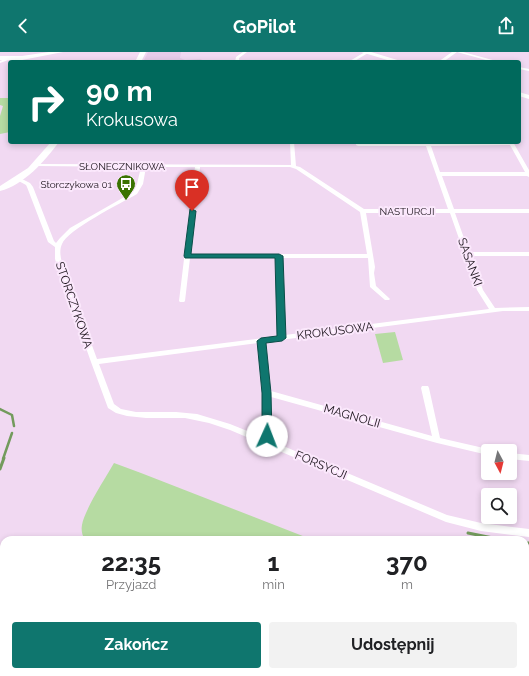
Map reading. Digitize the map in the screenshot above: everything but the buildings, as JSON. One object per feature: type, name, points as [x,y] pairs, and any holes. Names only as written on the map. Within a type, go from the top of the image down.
[{"type":"street","points":[[0,58],[60,52]]},
{"type":"street","points":[[237,60],[237,58],[245,52]]},
{"type":"street","points":[[353,60],[365,52],[394,60]]},
{"type":"street","points":[[443,60],[455,52]]},
{"type":"street","points":[[458,52],[490,60]]},
{"type":"street","points":[[0,62],[10,58]]},
{"type":"street","points":[[0,189],[18,179],[37,165],[53,144]]},
{"type":"street","points":[[292,144],[294,166]]},
{"type":"street","points":[[358,145],[392,144]]},
{"type":"street","name":"SASANKI","points":[[427,144],[480,290],[493,310]]},
{"type":"street","points":[[438,174],[528,175],[512,144]]},
{"type":"street","name":"SŁONECZNIKOWA","points":[[37,165],[294,166],[310,175],[363,212]]},
{"type":"street","name":"STORCZYKOWA","points":[[94,362],[56,254],[57,246],[64,236],[72,229],[135,193],[139,188],[144,166]]},
{"type":"street","points":[[182,301],[198,166]]},
{"type":"street","name":"STORCZYKOWA","points":[[18,179],[28,184],[30,187],[51,242],[57,246]]},
{"type":"street","points":[[452,211],[529,211]]},
{"type":"street","name":"NASTURCJI","points":[[363,212],[452,211]]},
{"type":"street","points":[[363,212],[373,287],[387,300]]},
{"type":"street","points":[[468,254],[529,254]]},
{"type":"street","points":[[187,256],[370,256]]},
{"type":"street","points":[[279,256],[282,338]]},
{"type":"street","name":"KROKUSOWA","points":[[94,362],[493,310],[529,309]]},
{"type":"street","points":[[261,341],[267,393],[268,426],[265,442]]},
{"type":"street","name":"FORSYCJI","points":[[94,362],[111,406],[122,413],[183,415],[209,419],[446,518],[481,527],[529,533]]},
{"type":"street","points":[[424,388],[437,440]]},
{"type":"street","name":"MAGNOLII","points":[[267,393],[437,440],[481,450]]},
{"type":"street","points":[[517,457],[529,458]]},
{"type":"shaded area","points":[[148,52],[181,52],[180,58],[185,60],[144,60]]},
{"type":"green space","points":[[0,98],[8,98],[8,132],[0,134],[0,116],[3,106],[0,105]]},
{"type":"green space","points":[[395,332],[403,360],[383,363],[375,334]]},
{"type":"green space","points":[[114,463],[303,536],[83,536],[82,525],[91,503]]},
{"type":"waterway","points":[[0,409],[12,415],[14,426]]},
{"type":"waterway","points":[[3,459],[12,433]]},
{"type":"waterway","points":[[0,469],[4,458]]},
{"type":"waterway","points":[[468,533],[483,536]]},
{"type":"place","name":"Storczykowa 01","points":[[126,201]]},
{"type":"route","points":[[192,211],[187,256],[279,256],[282,338],[261,341],[267,393],[267,436]]}]
